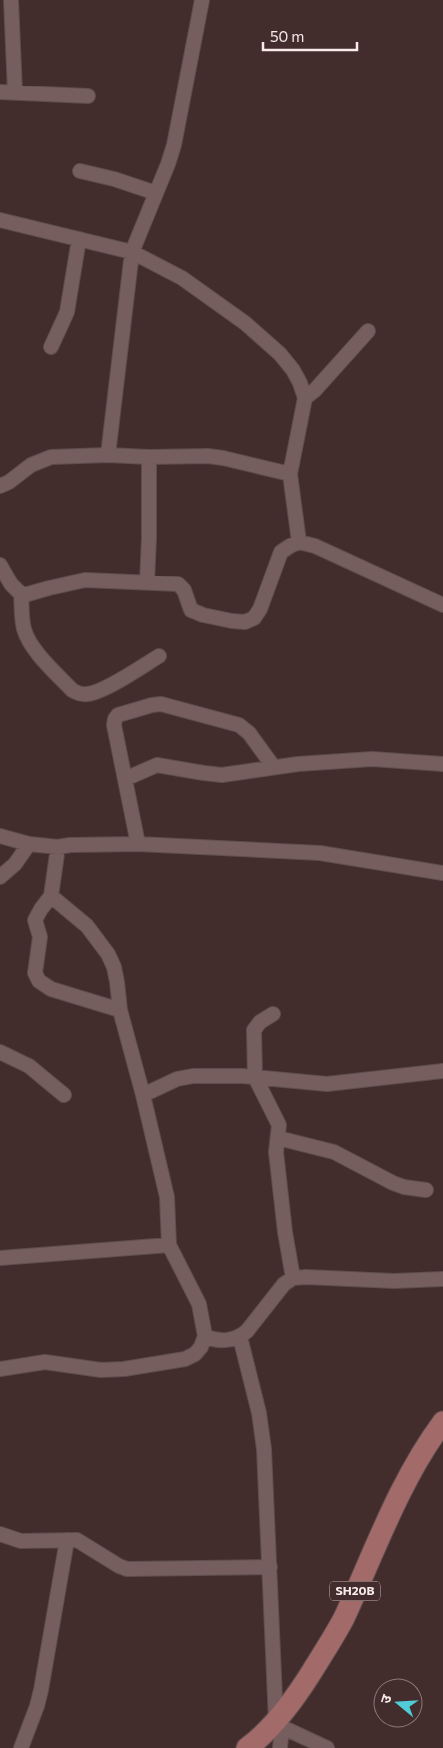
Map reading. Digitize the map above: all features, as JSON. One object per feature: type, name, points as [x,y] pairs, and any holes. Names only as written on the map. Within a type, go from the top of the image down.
[{"type":"main road","name":"SH20B","points":[[247,1748],[279,1724],[301,1689],[343,1619],[406,1482],[425,1447],[443,1422]]},
{"type":"street","points":[[11,0],[15,92]]},
{"type":"street","points":[[108,455],[132,252],[168,164],[179,123],[202,0]]},
{"type":"street","points":[[0,92],[88,96]]},
{"type":"street","points":[[80,171],[114,178],[156,193]]},
{"type":"street","points":[[0,220],[132,252],[182,278],[254,331],[280,354],[300,382],[305,398],[290,474],[299,542]]},
{"type":"street","points":[[51,347],[67,312],[79,239]]},
{"type":"street","points":[[305,398],[315,390],[368,331]]},
{"type":"street","points":[[0,486],[9,482],[31,465],[51,457],[108,455],[149,457],[208,456],[290,474]]},
{"type":"street","points":[[147,582],[149,457]]},
{"type":"street","points":[[21,594],[85,580],[178,584],[184,590],[191,610],[204,615],[245,622],[254,618],[260,609],[281,552],[299,542],[315,546],[443,605]]},
{"type":"street","points":[[0,565],[11,584],[21,594],[24,630],[29,639],[44,660],[72,690],[78,693],[90,694],[114,683],[160,656]]},
{"type":"street","points":[[138,844],[114,725],[115,719],[125,712],[152,705],[169,705],[244,728],[273,766]]},
{"type":"street","points":[[125,779],[157,765],[204,774],[222,774],[273,766],[372,759],[443,764]]},
{"type":"street","points":[[0,836],[29,844],[58,847],[70,845],[138,844],[320,853],[443,873]]},
{"type":"street","points":[[0,877],[14,864],[29,844]]},
{"type":"street","points":[[58,847],[51,896],[40,909],[35,920],[40,937],[35,973],[39,981],[51,989],[120,1010]]},
{"type":"street","points":[[0,1369],[45,1362],[101,1370],[124,1369],[185,1359],[195,1354],[201,1347],[205,1336],[199,1304],[169,1245],[167,1197],[143,1095],[120,1010],[117,982],[108,954],[98,938],[87,926],[51,896]]},
{"type":"street","points":[[273,1014],[260,1022],[254,1030],[255,1077],[277,1120],[279,1130],[276,1152],[284,1232],[294,1278]]},
{"type":"street","points":[[0,1052],[29,1066],[64,1094]]},
{"type":"street","points":[[143,1095],[185,1077],[255,1077],[327,1084],[443,1071]]},
{"type":"street","points":[[278,1138],[334,1152],[393,1183],[404,1187],[426,1190]]},
{"type":"street","points":[[0,1258],[169,1245]]},
{"type":"street","points":[[205,1336],[215,1340],[232,1340],[240,1337],[247,1331],[284,1284],[294,1278],[394,1281],[443,1279]]},
{"type":"street","points":[[240,1337],[260,1414],[264,1449],[280,1748]]},
{"type":"street","points":[[0,1534],[26,1542],[67,1540],[83,1542],[120,1566],[127,1568],[270,1568]]},
{"type":"street","points":[[21,1748],[41,1690],[67,1540]]},
{"type":"street","points":[[279,1724],[327,1748]]}]
